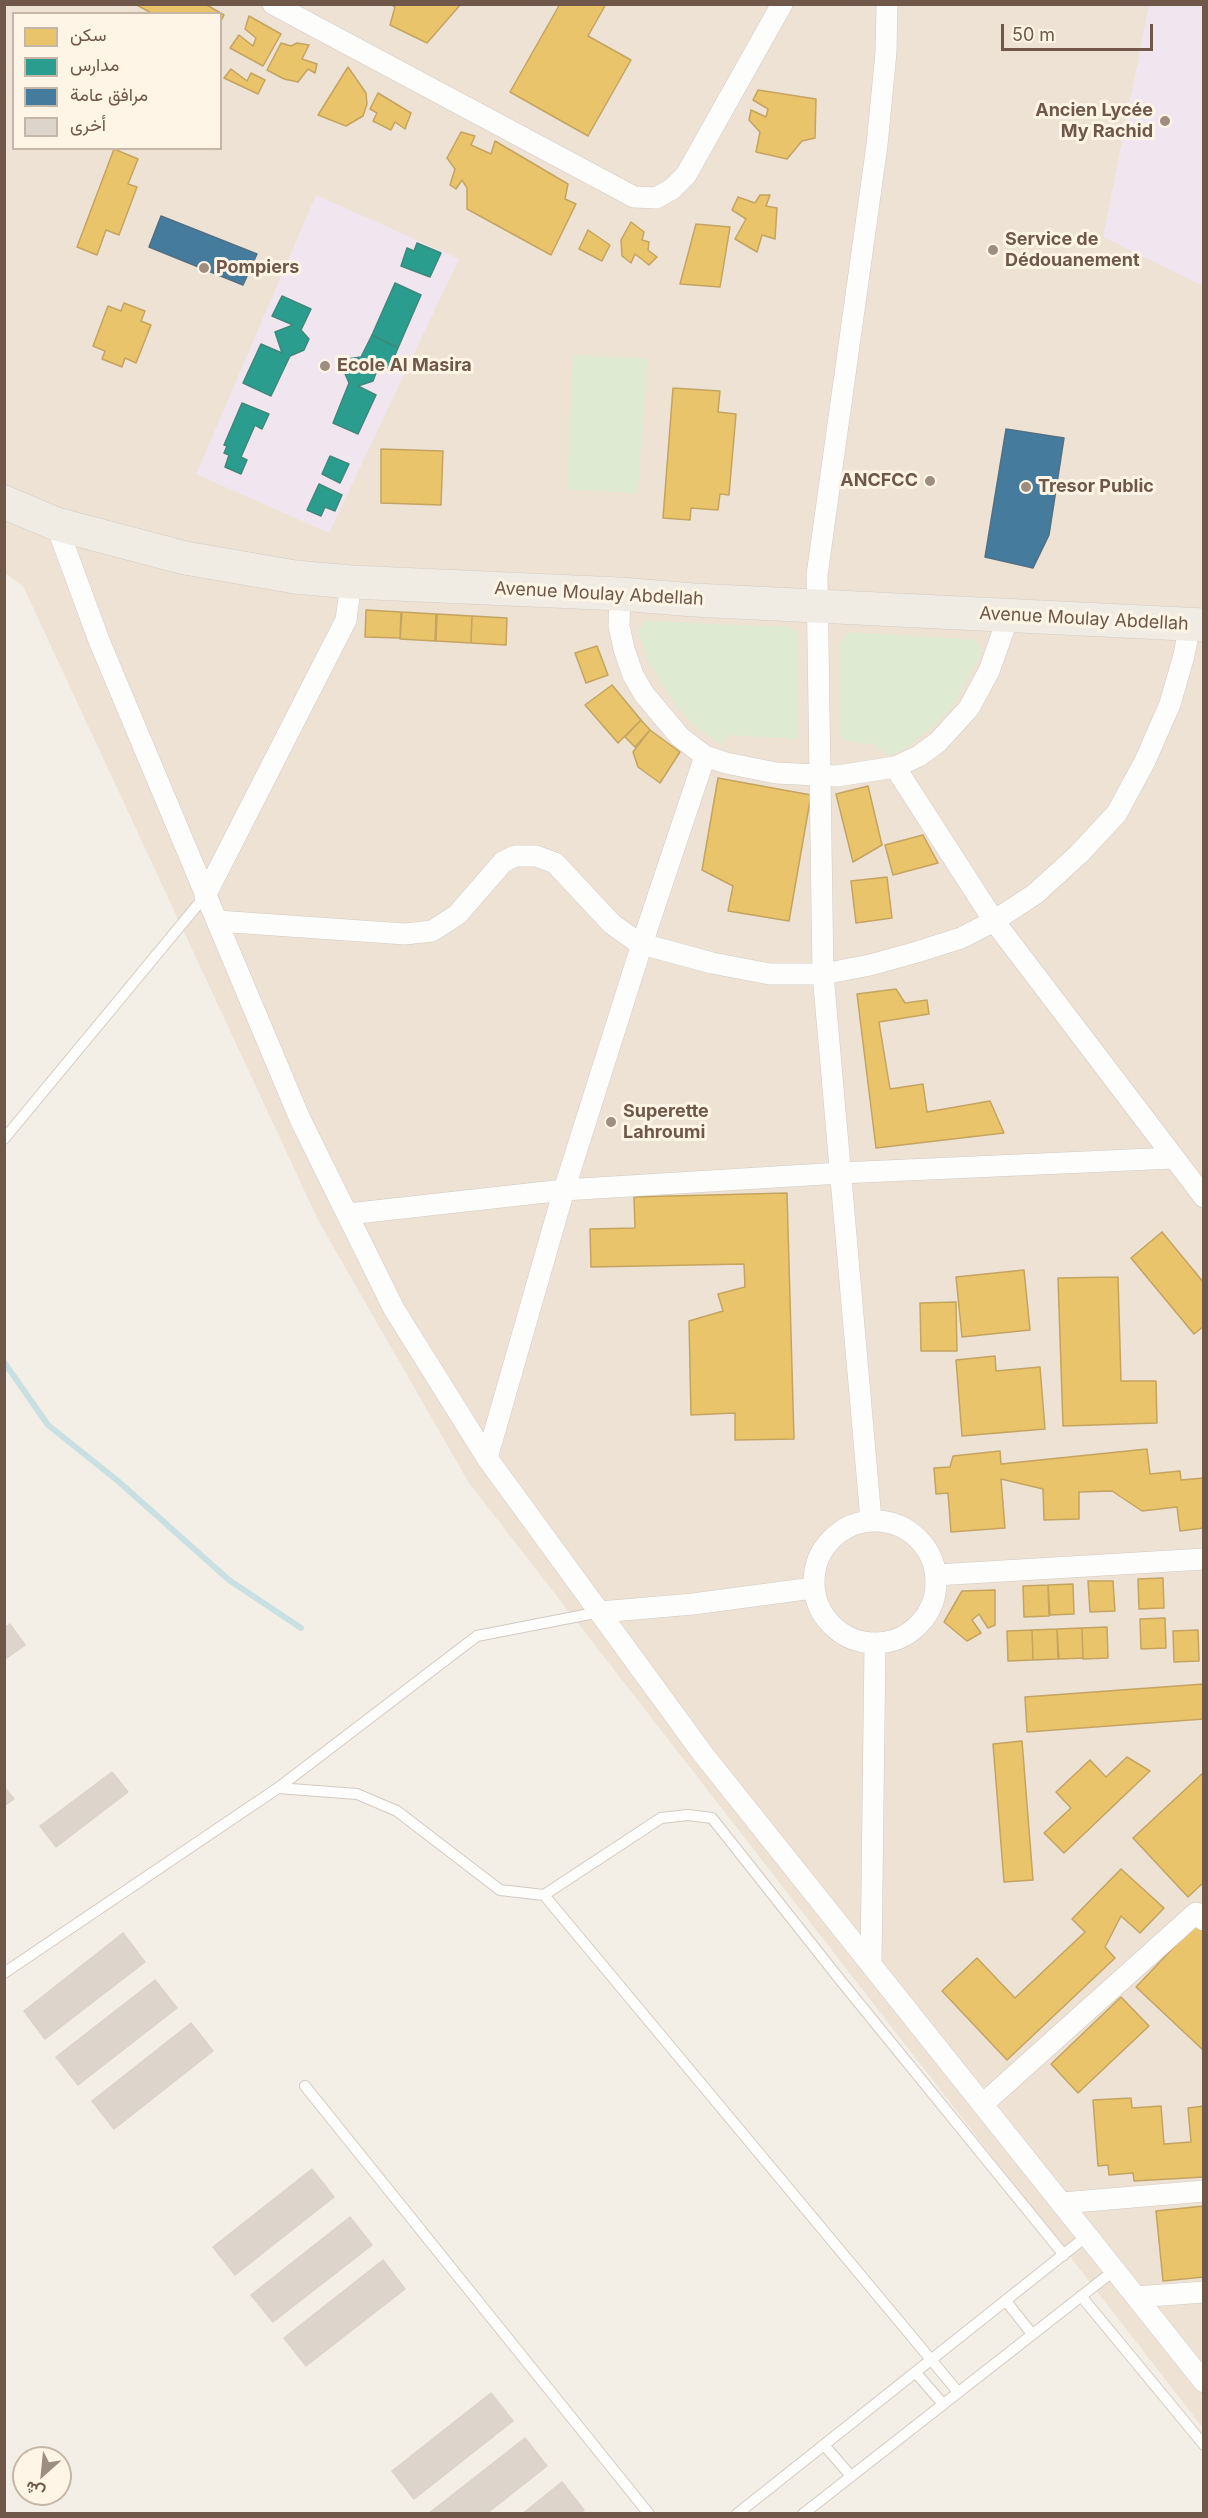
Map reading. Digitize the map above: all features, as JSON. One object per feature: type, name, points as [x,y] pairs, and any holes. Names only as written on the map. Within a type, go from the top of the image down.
[{"type":"main road","name":"Avenue Moulay Abdellah","points":[[4,502],[56,524],[185,558],[260,572],[351,582],[1197,624]]},
{"type":"street","points":[[273,4],[634,197],[656,198],[672,189],[686,175],[782,4]]},
{"type":"street","points":[[871,1520],[823,974],[817,575],[877,145],[886,52],[887,4]]},
{"type":"street","points":[[56,524],[100,643],[300,1119],[394,1309],[487,1458],[703,1754],[1203,2382]]},
{"type":"street","points":[[205,896],[346,620],[351,582]]},
{"type":"street","points":[[620,594],[619,626],[624,649],[633,675],[662,718],[680,737],[705,756],[726,763],[776,773],[837,776],[895,767],[919,756],[938,742],[969,708],[989,671],[1009,615]]},
{"type":"street","points":[[217,921],[405,934],[432,931],[457,915],[503,862],[515,856],[536,856],[555,863],[612,924],[642,944],[712,963],[770,974],[823,974],[870,965],[961,938],[994,921],[1035,894],[1079,854],[1117,813],[1145,761],[1170,704],[1184,655],[1197,624]]},
{"type":"street","points":[[487,1458],[564,1190],[642,944],[705,756]]},
{"type":"street","points":[[895,767],[994,921],[1203,1197]]},
{"type":"street","points":[[348,1214],[564,1190],[840,1173],[1174,1158]]},
{"type":"street","points":[[871,1520],[897,1524],[919,1539],[933,1562],[936,1575],[933,1601],[921,1623],[900,1638],[875,1643],[850,1638],[834,1627],[821,1612],[813,1588],[814,1571],[819,1555],[827,1542],[840,1531],[871,1520]]},
{"type":"street","points":[[936,1575],[1203,1559]]},
{"type":"street","points":[[600,1611],[693,1604],[813,1588]]},
{"type":"street","points":[[871,1965],[875,1643]]},
{"type":"street","points":[[983,2104],[1201,1914]]},
{"type":"street","points":[[1062,2203],[1203,2191]]},
{"type":"street","points":[[1136,2297],[1203,2292]]},
{"type":"lane","points":[[4,1140],[205,896]]},
{"type":"lane","points":[[4,1972],[278,1788],[477,1636],[600,1611]]},
{"type":"lane","points":[[278,1788],[357,1794],[397,1811],[500,1890],[544,1894],[661,1818],[688,1815],[712,1818],[1064,2255]]},
{"type":"lane","points":[[544,1894],[933,2359],[958,2392]]},
{"type":"lane","points":[[305,2086],[649,2514]]},
{"type":"lane","points":[[737,2514],[1088,2235]]},
{"type":"lane","points":[[803,2514],[1116,2270]]},
{"type":"lane","points":[[1081,2296],[1203,2445]]},
{"type":"lane","points":[[1006,2301],[1032,2334]]},
{"type":"lane","points":[[916,2373],[943,2404]]},
{"type":"lane","points":[[824,2445],[851,2476]]},
{"type":"shaded area","points":[[5,5],[1203,5],[1203,2428],[469,1483],[319,1222],[23,586],[5,573]]},
{"type":"shaded area","name":"Ancien Lycée My Rachid","points":[[1149,5],[1203,5],[1203,286],[1103,237]]},
{"type":"shaded area","name":"Ecole Al Masira","points":[[316,195],[459,259],[329,533],[196,474]]},
{"type":"green space","points":[[573,355],[647,359],[638,493],[567,489]]},
{"type":"green space","points":[[644,621],[789,627],[798,632],[797,739],[729,735],[721,745],[695,726],[677,707],[649,663],[638,632]]},
{"type":"green space","points":[[849,632],[975,640],[983,651],[955,702],[941,719],[906,748],[889,756],[873,744],[850,742],[840,736],[840,643]]},
{"type":"building: سكن","points":[[135,4],[205,4],[219,12],[149,12]]},
{"type":"building: سكن","points":[[390,4],[461,4],[427,43],[390,25],[395,7]]},
{"type":"building: سكن","points":[[560,4],[606,4],[588,36],[631,60],[588,136],[510,92]]},
{"type":"building: سكن","points":[[249,16],[281,34],[263,66],[230,48],[239,35],[253,46],[256,38],[245,29]]},
{"type":"building: سكن","points":[[281,43],[291,46],[297,43],[309,45],[302,59],[317,64],[315,73],[308,69],[298,82],[284,79],[267,70]]},
{"type":"building: سكن","points":[[348,67],[366,93],[367,104],[363,116],[346,126],[318,115]]},
{"type":"building: سكن","points":[[231,69],[247,81],[251,73],[265,80],[258,94],[224,78]]},
{"type":"building: سكن","points":[[758,90],[816,99],[815,138],[802,141],[787,159],[756,152],[760,132],[749,120],[751,110],[766,117],[768,109],[753,100]]},
{"type":"building: سكن","points":[[378,93],[411,113],[405,129],[395,122],[391,130],[373,121],[377,113],[370,109]]},
{"type":"building: سكن","points":[[461,132],[475,136],[471,145],[491,154],[495,141],[568,184],[565,199],[576,204],[551,255],[467,209],[467,188],[462,180],[456,189],[450,185],[455,169],[447,158]]},
{"type":"building: سكن","points":[[114,150],[138,159],[128,184],[137,187],[119,235],[106,230],[97,255],[77,247]]},
{"type":"building: سكن","points":[[760,195],[770,195],[766,206],[777,208],[775,239],[762,235],[757,252],[735,239],[746,219],[732,210],[738,197],[755,203]]},
{"type":"building: سكن","points":[[631,222],[644,232],[642,240],[649,242],[648,250],[657,257],[649,265],[635,254],[631,263],[622,256],[621,240]]},
{"type":"building: سكن","points":[[696,224],[730,227],[720,287],[680,284]]},
{"type":"building: سكن","points":[[588,230],[610,245],[602,261],[579,249]]},
{"type":"building: سكن","points":[[124,303],[145,311],[141,321],[151,325],[136,363],[125,358],[122,367],[102,359],[105,351],[93,346],[108,306],[121,311]]},
{"type":"building: سكن","points":[[673,388],[720,391],[718,412],[736,414],[729,495],[720,494],[718,510],[691,508],[690,520],[663,518]]},
{"type":"building: سكن","points":[[381,449],[443,451],[441,505],[381,503]]},
{"type":"building: سكن","points":[[366,610],[401,612],[400,638],[365,637]]},
{"type":"building: سكن","points":[[402,612],[436,614],[435,641],[400,639]]},
{"type":"building: سكن","points":[[437,614],[472,616],[471,643],[436,641]]},
{"type":"building: سكن","points":[[472,616],[507,618],[506,645],[471,643]]},
{"type":"building: سكن","points":[[597,646],[608,675],[586,683],[575,653]]},
{"type":"building: سكن","points":[[612,685],[641,720],[618,743],[585,705]]},
{"type":"building: سكن","points":[[641,720],[650,730],[635,747],[625,737]]},
{"type":"building: سكن","points":[[650,730],[680,752],[660,783],[638,767],[633,752]]},
{"type":"building: سكن","points":[[718,778],[811,795],[789,921],[728,911],[733,886],[702,870]]},
{"type":"building: سكن","points":[[868,786],[882,845],[853,862],[836,794]]},
{"type":"building: سكن","points":[[923,835],[938,863],[893,875],[885,845]]},
{"type":"building: سكن","points":[[887,877],[892,918],[856,923],[851,881]]},
{"type":"building: سكن","points":[[896,989],[905,1003],[927,1000],[929,1014],[879,1022],[890,1089],[923,1084],[927,1112],[990,1101],[1004,1133],[876,1148],[857,994]]},
{"type":"building: سكن","points":[[787,1193],[794,1439],[735,1440],[735,1413],[691,1415],[689,1321],[723,1311],[718,1294],[745,1287],[744,1264],[591,1267],[590,1229],[635,1228],[634,1197]]},
{"type":"building: سكن","points":[[1162,1232],[1204,1283],[1204,1326],[1194,1334],[1131,1258]]},
{"type":"building: سكن","points":[[1024,1270],[1030,1330],[962,1337],[956,1277]]},
{"type":"building: سكن","points":[[1118,1277],[1121,1381],[1156,1381],[1157,1423],[1063,1426],[1058,1278]]},
{"type":"building: سكن","points":[[956,1302],[957,1351],[921,1351],[920,1303]]},
{"type":"building: سكن","points":[[995,1356],[996,1371],[1040,1367],[1045,1429],[962,1436],[956,1360]]},
{"type":"building: سكن","points":[[1147,1449],[1150,1474],[1180,1471],[1181,1480],[1204,1478],[1204,1528],[1180,1531],[1177,1507],[1142,1511],[1112,1491],[1079,1492],[1079,1519],[1044,1520],[1043,1489],[1001,1479],[1005,1528],[951,1532],[948,1493],[936,1494],[934,1468],[950,1467],[953,1456],[1000,1451],[1001,1464]]},
{"type":"building: سكن","points":[[1163,1578],[1164,1608],[1139,1609],[1138,1579]]},
{"type":"building: سكن","points":[[1088,1581],[1113,1581],[1115,1611],[1090,1612]]},
{"type":"building: سكن","points":[[1073,1584],[1074,1614],[1050,1615],[1048,1585]]},
{"type":"building: سكن","points":[[1048,1585],[1049,1616],[1024,1617],[1023,1586]]},
{"type":"building: سكن","points":[[995,1590],[995,1625],[988,1628],[979,1614],[972,1620],[981,1633],[967,1641],[944,1622],[962,1591]]},
{"type":"building: سكن","points":[[1165,1618],[1166,1648],[1141,1649],[1140,1619]]},
{"type":"building: سكن","points":[[1107,1627],[1108,1658],[1083,1659],[1082,1628]]},
{"type":"building: سكن","points":[[1082,1628],[1083,1658],[1059,1659],[1057,1629]]},
{"type":"building: سكن","points":[[1057,1629],[1058,1659],[1033,1660],[1032,1630]]},
{"type":"building: سكن","points":[[1032,1630],[1033,1660],[1008,1661],[1007,1631]]},
{"type":"building: سكن","points":[[1198,1630],[1199,1661],[1174,1662],[1173,1631]]},
{"type":"building: سكن","points":[[1204,1684],[1204,1719],[1027,1732],[1025,1697]]},
{"type":"building: سكن","points":[[1022,1741],[1033,1880],[1004,1882],[993,1744]]},
{"type":"building: سكن","points":[[1127,1757],[1150,1771],[1064,1853],[1044,1833],[1071,1808],[1056,1792],[1090,1760],[1106,1777]]},
{"type":"building: سكن","points":[[1204,1772],[1204,1882],[1188,1897],[1133,1838]]},
{"type":"building: سكن","points":[[1121,1869],[1164,1908],[1140,1933],[1121,1916],[1105,1947],[1115,1958],[1007,2060],[942,1991],[977,1958],[1015,1998],[1085,1932],[1072,1919]]},
{"type":"building: سكن","points":[[1195,1925],[1204,1932],[1203,2050],[1136,1987]]},
{"type":"building: سكن","points":[[1121,1997],[1149,2026],[1078,2093],[1051,2064]]},
{"type":"building: سكن","points":[[1131,2098],[1132,2108],[1161,2106],[1164,2144],[1191,2142],[1188,2108],[1204,2106],[1204,2177],[1134,2181],[1133,2173],[1109,2175],[1108,2165],[1098,2166],[1093,2100]]},
{"type":"building: سكن","points":[[1204,2206],[1204,2277],[1163,2281],[1156,2211]]},
{"type":"building: مدارس","points":[[417,243],[441,253],[430,277],[401,266],[407,248],[414,251]]},
{"type":"building: مدارس","points":[[395,283],[421,295],[398,348],[372,335]]},
{"type":"building: مدارس","points":[[282,296],[311,309],[301,330],[309,339],[304,350],[290,356],[271,396],[243,383],[261,344],[282,353],[275,332],[293,325],[272,316]]},
{"type":"building: مدارس","points":[[372,335],[398,348],[389,369],[371,359],[376,373],[373,381],[358,386],[376,395],[358,434],[333,423],[349,383],[343,369],[347,359],[361,357]]},
{"type":"building: مدارس","points":[[242,403],[269,414],[262,429],[255,425],[241,457],[247,460],[241,474],[225,467],[229,455],[224,453],[227,446],[224,445]]},
{"type":"building: مدارس","points":[[330,456],[349,464],[340,483],[322,474]]},
{"type":"building: مدارس","points":[[319,484],[342,495],[335,511],[325,507],[321,516],[307,510]]},
{"type":"building: مرافق عامة","points":[[161,216],[257,254],[243,285],[149,247]]},
{"type":"building: مرافق عامة","name":"Tresor Public","points":[[1006,429],[1064,438],[1049,535],[1033,568],[985,557]]},
{"type":"building: أخرى","points":[[10,1624],[25,1645],[4,1660],[4,1628]]},
{"type":"building: أخرى","points":[[112,1772],[128,1792],[56,1847],[40,1826]]},
{"type":"building: أخرى","points":[[4,1787],[14,1799],[4,1806]]},
{"type":"building: أخرى","points":[[123,1933],[145,1962],[45,2039],[24,2011]]},
{"type":"building: أخرى","points":[[155,1980],[177,2008],[78,2085],[56,2057]]},
{"type":"building: أخرى","points":[[191,2023],[213,2051],[114,2129],[92,2101]]},
{"type":"building: أخرى","points":[[312,2169],[334,2197],[235,2275],[213,2247]]},
{"type":"building: أخرى","points":[[350,2217],[372,2245],[273,2322],[251,2295]]},
{"type":"building: أخرى","points":[[383,2260],[405,2289],[306,2366],[284,2338]]},
{"type":"building: أخرى","points":[[491,2393],[513,2421],[414,2499],[392,2471]]},
{"type":"building: أخرى","points":[[525,2438],[547,2466],[486,2514],[428,2514]]},
{"type":"building: أخرى","points":[[562,2482],[584,2510],[580,2514],[522,2514]]},
{"type":"waterway","points":[[4,1362],[48,1425],[118,1481],[229,1580],[301,1628]]},
{"type":"place","name":"Ancien Lycée My Rachid","points":[[1165,121]]},
{"type":"place","name":"Service de Dédouanement","points":[[993,250]]},
{"type":"place","name":"Pompiers","points":[[204,268]]},
{"type":"place","name":"Ecole Al Masira","points":[[325,366]]},
{"type":"place","name":"ANCFCC","points":[[930,481]]},
{"type":"place","name":"Tresor Public","points":[[1026,487]]},
{"type":"place","name":"Superette Lahroumi","points":[[611,1122]]}]
